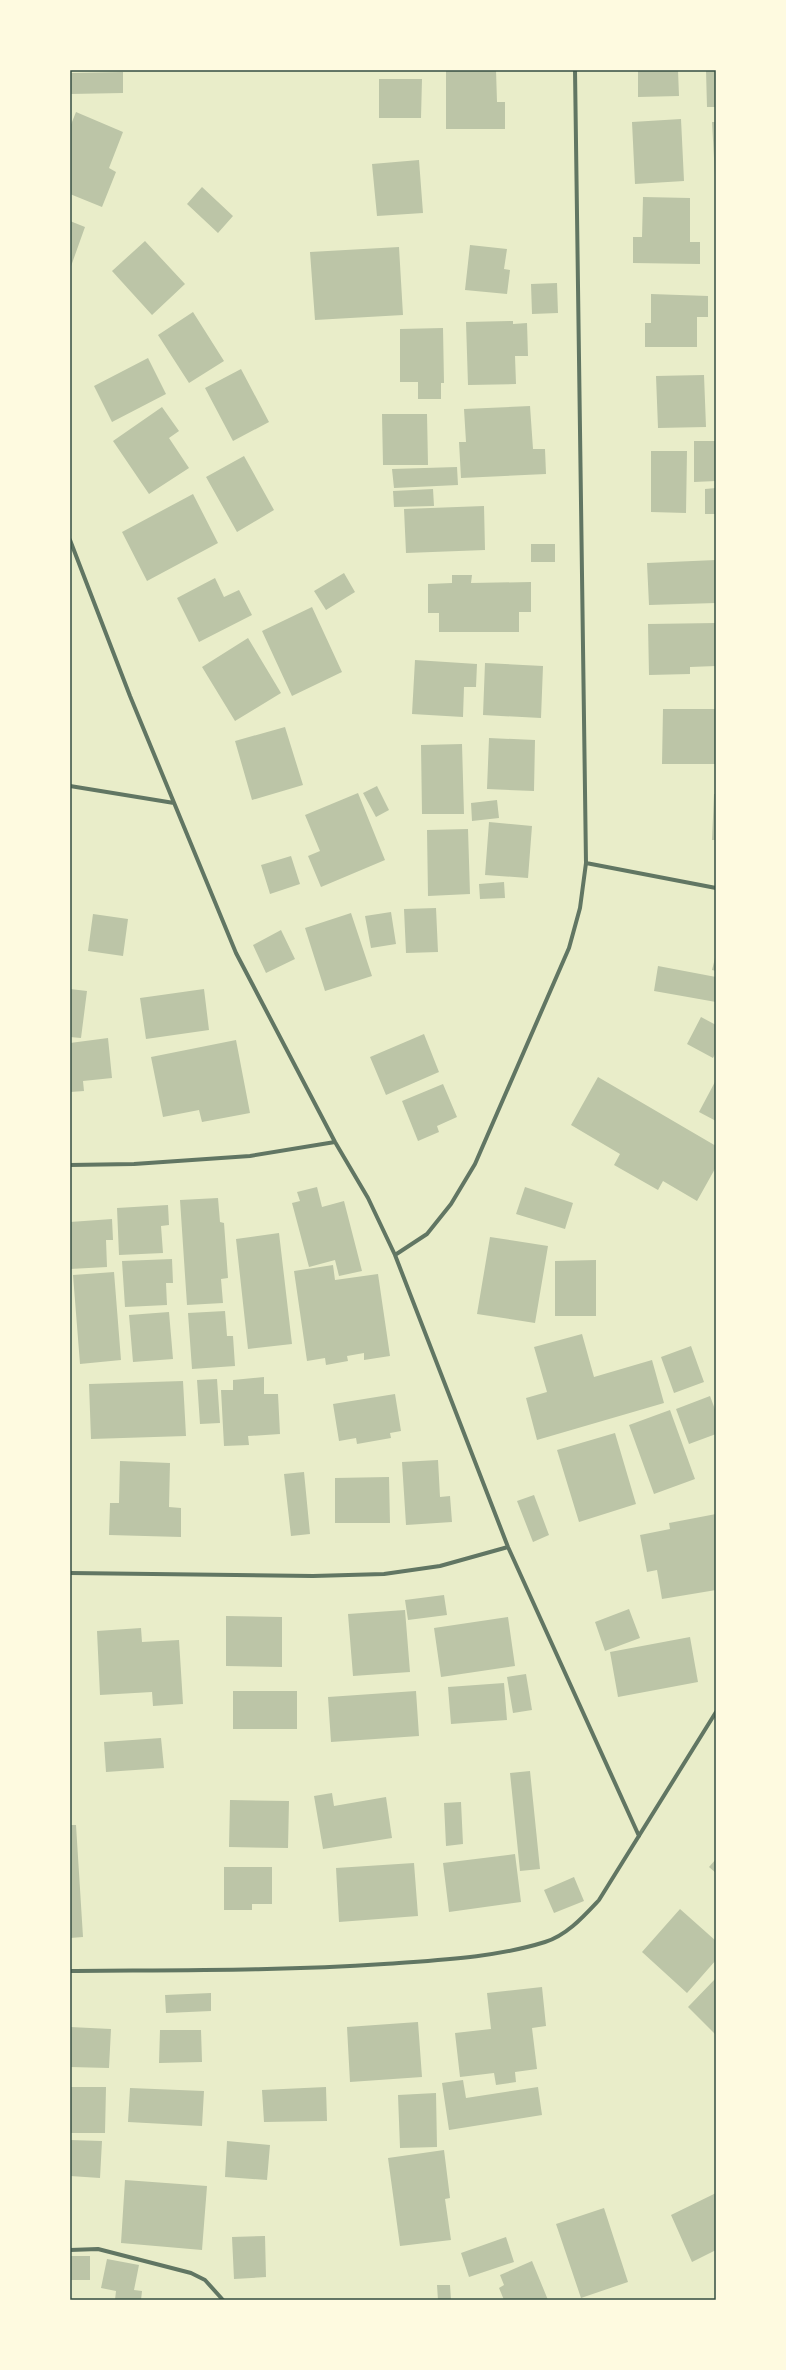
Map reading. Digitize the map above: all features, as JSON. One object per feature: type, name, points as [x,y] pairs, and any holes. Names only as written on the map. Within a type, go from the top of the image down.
[{"type":"street","points":[[395,1255],[427,1234],[451,1204],[475,1164],[569,948],[580,908],[586,863],[575,70]]},
{"type":"street","points":[[70,540],[174,803],[236,953],[335,1142],[368,1198],[395,1255],[508,1547],[639,1836]]},
{"type":"street","points":[[70,786],[174,803]]},
{"type":"street","points":[[586,863],[716,888]]},
{"type":"street","points":[[70,1165],[134,1164],[250,1156],[335,1142]]},
{"type":"street","points":[[70,1573],[313,1576],[384,1574],[440,1566],[508,1547]]},
{"type":"street","points":[[70,1971],[320,1968],[430,1961],[506,1951],[546,1942],[575,1925],[599,1900],[716,1712]]},
{"type":"street","points":[[70,2250],[98,2249],[191,2273],[205,2280],[223,2300]]},
{"type":"building","points":[[446,70],[496,70],[497,102],[505,102],[505,129],[446,129]]},
{"type":"building","points":[[638,70],[678,70],[679,96],[638,97]]},
{"type":"building","points":[[706,70],[716,70],[716,107],[707,107]]},
{"type":"building","points":[[123,72],[123,93],[70,94],[70,73]]},
{"type":"building","points":[[379,79],[422,79],[421,118],[379,118]]},
{"type":"building","points":[[76,112],[123,132],[109,168],[116,172],[102,207],[70,194],[70,127]]},
{"type":"building","points":[[681,119],[684,181],[635,184],[632,122]]},
{"type":"building","points":[[712,122],[716,122],[716,176],[715,176]]},
{"type":"building","points":[[419,160],[423,213],[377,216],[372,164]]},
{"type":"building","points":[[202,187],[233,216],[218,233],[187,204]]},
{"type":"building","points":[[643,197],[690,198],[690,242],[700,242],[700,264],[633,263],[633,237],[642,237]]},
{"type":"building","points":[[70,221],[85,227],[70,269]]},
{"type":"building","points":[[145,241],[185,284],[152,315],[112,271]]},
{"type":"building","points":[[470,245],[507,249],[504,269],[510,270],[507,294],[465,290]]},
{"type":"building","points":[[399,247],[403,315],[315,320],[310,252]]},
{"type":"building","points":[[557,283],[558,313],[532,314],[531,284]]},
{"type":"building","points":[[651,294],[708,296],[708,317],[697,317],[697,347],[645,347],[645,323],[651,323]]},
{"type":"building","points":[[193,312],[224,361],[189,383],[158,335]]},
{"type":"building","points":[[513,321],[513,324],[527,323],[528,356],[515,356],[516,384],[468,385],[466,322]]},
{"type":"building","points":[[443,328],[444,383],[441,383],[441,399],[418,399],[418,382],[400,382],[400,329]]},
{"type":"building","points":[[148,358],[166,394],[112,422],[94,386]]},
{"type":"building","points":[[241,369],[269,422],[233,441],[205,388]]},
{"type":"building","points":[[704,375],[706,427],[658,428],[656,376]]},
{"type":"building","points":[[530,406],[533,449],[545,449],[546,474],[461,478],[459,442],[466,442],[464,409]]},
{"type":"building","points":[[162,407],[179,431],[169,438],[189,468],[149,494],[113,441]]},
{"type":"building","points":[[382,414],[427,414],[428,465],[383,465]]},
{"type":"building","points":[[694,441],[716,441],[716,481],[694,482]]},
{"type":"building","points":[[651,451],[687,451],[686,513],[651,512]]},
{"type":"building","points":[[244,456],[274,510],[237,532],[206,477]]},
{"type":"building","points":[[457,467],[458,485],[394,488],[392,469]]},
{"type":"building","points":[[716,488],[716,514],[705,514],[705,489]]},
{"type":"building","points":[[433,489],[434,506],[394,507],[393,491]]},
{"type":"building","points":[[193,494],[218,543],[147,581],[122,532]]},
{"type":"building","points":[[484,506],[485,550],[406,553],[404,509]]},
{"type":"building","points":[[531,544],[555,544],[555,562],[531,562]]},
{"type":"building","points":[[716,560],[716,603],[649,605],[647,563]]},
{"type":"building","points":[[344,573],[355,592],[326,610],[314,591]]},
{"type":"building","points":[[452,575],[472,575],[471,583],[531,582],[531,612],[519,612],[519,632],[439,632],[439,613],[428,613],[428,584],[452,583]]},
{"type":"building","points":[[215,578],[224,597],[239,590],[252,615],[199,642],[177,598]]},
{"type":"building","points":[[312,607],[342,672],[292,696],[262,631]]},
{"type":"building","points":[[716,623],[716,666],[690,667],[690,674],[649,675],[648,624]]},
{"type":"building","points":[[248,638],[281,693],[235,721],[202,667]]},
{"type":"building","points":[[415,660],[477,664],[476,687],[464,687],[463,717],[412,714]]},
{"type":"building","points":[[485,663],[543,666],[541,718],[483,715]]},
{"type":"building","points":[[663,709],[716,709],[716,764],[662,764]]},
{"type":"building","points":[[285,727],[303,785],[252,800],[235,741]]},
{"type":"building","points":[[489,738],[535,740],[534,791],[487,789]]},
{"type":"building","points":[[462,744],[464,814],[422,814],[421,745]]},
{"type":"building","points":[[377,786],[389,810],[376,817],[363,793]]},
{"type":"building","points":[[358,793],[385,860],[321,887],[308,856],[320,851],[305,815]]},
{"type":"building","points":[[714,794],[716,794],[716,840],[712,840]]},
{"type":"building","points":[[497,800],[499,818],[472,821],[471,803]]},
{"type":"building","points":[[489,822],[532,826],[528,878],[485,875]]},
{"type":"building","points":[[468,829],[470,894],[428,896],[427,830]]},
{"type":"building","points":[[291,856],[300,884],[270,894],[261,865]]},
{"type":"building","points":[[504,882],[505,898],[480,899],[479,884]]},
{"type":"building","points":[[436,908],[438,952],[406,953],[404,909]]},
{"type":"building","points":[[391,912],[396,944],[371,948],[365,916]]},
{"type":"building","points":[[351,913],[372,976],[325,991],[305,928]]},
{"type":"building","points":[[93,914],[128,919],[123,956],[88,951]]},
{"type":"building","points":[[281,930],[295,959],[266,973],[253,945]]},
{"type":"building","points":[[716,958],[716,971],[712,970]]},
{"type":"building","points":[[658,966],[716,977],[716,1002],[654,991]]},
{"type":"building","points":[[70,989],[87,991],[81,1038],[70,1037]]},
{"type":"building","points":[[204,989],[209,1030],[146,1039],[140,998]]},
{"type":"building","points":[[701,1017],[716,1025],[716,1052],[713,1058],[687,1044]]},
{"type":"building","points":[[424,1034],[439,1072],[386,1095],[370,1057]]},
{"type":"building","points":[[108,1038],[112,1078],[83,1081],[84,1091],[70,1092],[70,1043]]},
{"type":"building","points":[[236,1040],[250,1113],[202,1122],[199,1110],[163,1117],[151,1057]]},
{"type":"building","points":[[598,1077],[716,1146],[716,1167],[697,1201],[663,1181],[658,1190],[614,1165],[620,1154],[571,1125]]},
{"type":"building","points":[[716,1080],[716,1121],[699,1112]]},
{"type":"building","points":[[443,1084],[457,1117],[437,1126],[439,1132],[418,1141],[402,1101]]},
{"type":"building","points":[[317,1187],[322,1207],[344,1201],[362,1271],[339,1276],[335,1260],[309,1267],[292,1203],[300,1201],[297,1192]]},
{"type":"building","points":[[525,1187],[573,1203],[565,1229],[516,1214]]},
{"type":"building","points":[[218,1198],[220,1222],[224,1223],[228,1278],[221,1279],[223,1303],[187,1305],[180,1200]]},
{"type":"building","points":[[168,1205],[169,1225],[161,1226],[163,1253],[119,1255],[117,1208]]},
{"type":"building","points":[[112,1219],[113,1240],[106,1240],[107,1267],[70,1269],[70,1222]]},
{"type":"building","points":[[279,1233],[292,1344],[248,1349],[236,1239]]},
{"type":"building","points":[[490,1237],[548,1246],[535,1323],[477,1314]]},
{"type":"building","points":[[172,1259],[173,1283],[166,1283],[167,1305],[125,1307],[122,1261]]},
{"type":"building","points":[[596,1260],[596,1316],[555,1316],[555,1261]]},
{"type":"building","points":[[333,1265],[335,1280],[378,1274],[390,1356],[364,1360],[364,1353],[347,1356],[348,1361],[326,1365],[325,1358],[307,1361],[294,1271]]},
{"type":"building","points":[[114,1272],[121,1360],[80,1364],[73,1275]]},
{"type":"building","points":[[225,1311],[227,1336],[233,1336],[235,1366],[192,1369],[188,1313]]},
{"type":"building","points":[[169,1312],[173,1359],[133,1362],[129,1315]]},
{"type":"building","points":[[582,1334],[594,1377],[652,1360],[664,1403],[537,1440],[526,1398],[547,1392],[534,1347]]},
{"type":"building","points":[[691,1346],[704,1382],[674,1393],[661,1357]]},
{"type":"building","points":[[264,1377],[264,1394],[278,1394],[280,1434],[248,1436],[249,1445],[224,1446],[221,1390],[233,1390],[233,1380]]},
{"type":"building","points":[[217,1379],[220,1423],[200,1424],[197,1380]]},
{"type":"building","points":[[183,1381],[186,1436],[91,1439],[89,1384]]},
{"type":"building","points":[[395,1394],[401,1431],[390,1433],[391,1438],[357,1444],[356,1438],[339,1441],[333,1404]]},
{"type":"building","points":[[710,1396],[716,1412],[716,1434],[689,1444],[676,1409]]},
{"type":"building","points":[[670,1410],[695,1479],[654,1494],[629,1425]]},
{"type":"building","points":[[615,1433],[636,1504],[579,1522],[557,1450]]},
{"type":"building","points":[[438,1460],[440,1497],[450,1496],[452,1522],[406,1525],[402,1462]]},
{"type":"building","points":[[120,1461],[170,1463],[169,1507],[181,1508],[181,1537],[109,1535],[110,1503],[119,1503]]},
{"type":"building","points":[[304,1472],[310,1534],[291,1536],[284,1474]]},
{"type":"building","points":[[389,1477],[390,1523],[335,1523],[335,1478]]},
{"type":"building","points":[[534,1495],[549,1535],[533,1542],[517,1501]]},
{"type":"building","points":[[716,1514],[716,1590],[662,1599],[657,1570],[647,1572],[640,1535],[670,1529],[669,1523]]},
{"type":"building","points":[[444,1595],[447,1615],[408,1620],[405,1600]]},
{"type":"building","points":[[629,1609],[640,1638],[605,1651],[595,1622]]},
{"type":"building","points":[[405,1610],[410,1672],[353,1676],[348,1614]]},
{"type":"building","points":[[226,1616],[282,1617],[282,1667],[226,1666]]},
{"type":"building","points":[[508,1617],[515,1666],[441,1677],[434,1628]]},
{"type":"building","points":[[141,1628],[142,1642],[179,1640],[183,1704],[153,1706],[152,1692],[100,1695],[97,1631]]},
{"type":"building","points":[[690,1637],[698,1682],[618,1697],[610,1652]]},
{"type":"building","points":[[526,1674],[532,1710],[513,1713],[507,1677]]},
{"type":"building","points":[[504,1683],[507,1720],[451,1724],[448,1687]]},
{"type":"building","points":[[233,1691],[297,1691],[297,1729],[233,1729]]},
{"type":"building","points":[[416,1691],[419,1736],[331,1742],[328,1697]]},
{"type":"building","points":[[161,1738],[164,1768],[106,1772],[104,1742]]},
{"type":"building","points":[[530,1771],[540,1869],[520,1871],[510,1773]]},
{"type":"building","points":[[332,1793],[334,1806],[386,1797],[392,1838],[323,1849],[314,1796]]},
{"type":"building","points":[[230,1800],[289,1801],[288,1848],[229,1847]]},
{"type":"building","points":[[461,1802],[463,1844],[446,1846],[444,1803]]},
{"type":"building","points":[[70,1825],[76,1825],[83,1937],[70,1938]]},
{"type":"building","points":[[515,1854],[521,1902],[449,1912],[443,1863]]},
{"type":"building","points":[[716,1859],[716,1873],[709,1867]]},
{"type":"building","points":[[414,1863],[418,1916],[339,1922],[336,1868]]},
{"type":"building","points":[[224,1867],[272,1867],[272,1904],[252,1904],[252,1910],[224,1910]]},
{"type":"building","points":[[574,1877],[584,1901],[554,1913],[544,1890]]},
{"type":"building","points":[[680,1909],[716,1941],[716,1960],[687,1993],[642,1952]]},
{"type":"building","points":[[716,1978],[716,2035],[688,2007]]},
{"type":"building","points":[[542,1987],[546,2026],[532,2028],[537,2069],[515,2072],[516,2082],[496,2085],[494,2073],[460,2077],[455,2033],[491,2029],[487,1993]]},
{"type":"building","points":[[211,1993],[211,2011],[166,2013],[165,1995]]},
{"type":"building","points":[[418,2022],[422,2077],[350,2082],[347,2027]]},
{"type":"building","points":[[70,2027],[111,2029],[109,2068],[70,2067]]},
{"type":"building","points":[[160,2030],[201,2030],[202,2062],[159,2063]]},
{"type":"building","points":[[463,2080],[466,2098],[538,2087],[542,2115],[449,2130],[442,2083]]},
{"type":"building","points":[[70,2087],[106,2087],[105,2133],[70,2133]]},
{"type":"building","points":[[326,2087],[327,2121],[264,2122],[262,2090]]},
{"type":"building","points":[[130,2088],[204,2091],[202,2126],[128,2122]]},
{"type":"building","points":[[436,2093],[437,2147],[400,2148],[398,2095]]},
{"type":"building","points":[[70,2140],[102,2141],[100,2178],[70,2176]]},
{"type":"building","points":[[227,2141],[270,2145],[267,2180],[225,2177]]},
{"type":"building","points":[[444,2150],[450,2198],[445,2199],[451,2240],[400,2246],[388,2158]]},
{"type":"building","points":[[125,2180],[207,2186],[202,2250],[121,2243]]},
{"type":"building","points":[[716,2193],[716,2250],[692,2262],[671,2215]]},
{"type":"building","points":[[604,2208],[628,2282],[581,2298],[556,2224]]},
{"type":"building","points":[[265,2236],[266,2277],[234,2279],[232,2237]]},
{"type":"building","points":[[506,2237],[514,2262],[469,2277],[461,2253]]},
{"type":"building","points":[[70,2256],[90,2256],[90,2280],[70,2280]]},
{"type":"building","points":[[107,2259],[139,2265],[134,2290],[142,2291],[141,2300],[115,2300],[116,2291],[101,2288]]},
{"type":"building","points":[[532,2261],[548,2300],[504,2300],[499,2288],[504,2285],[500,2275]]},
{"type":"building","points":[[437,2285],[450,2285],[451,2300],[438,2300]]}]
